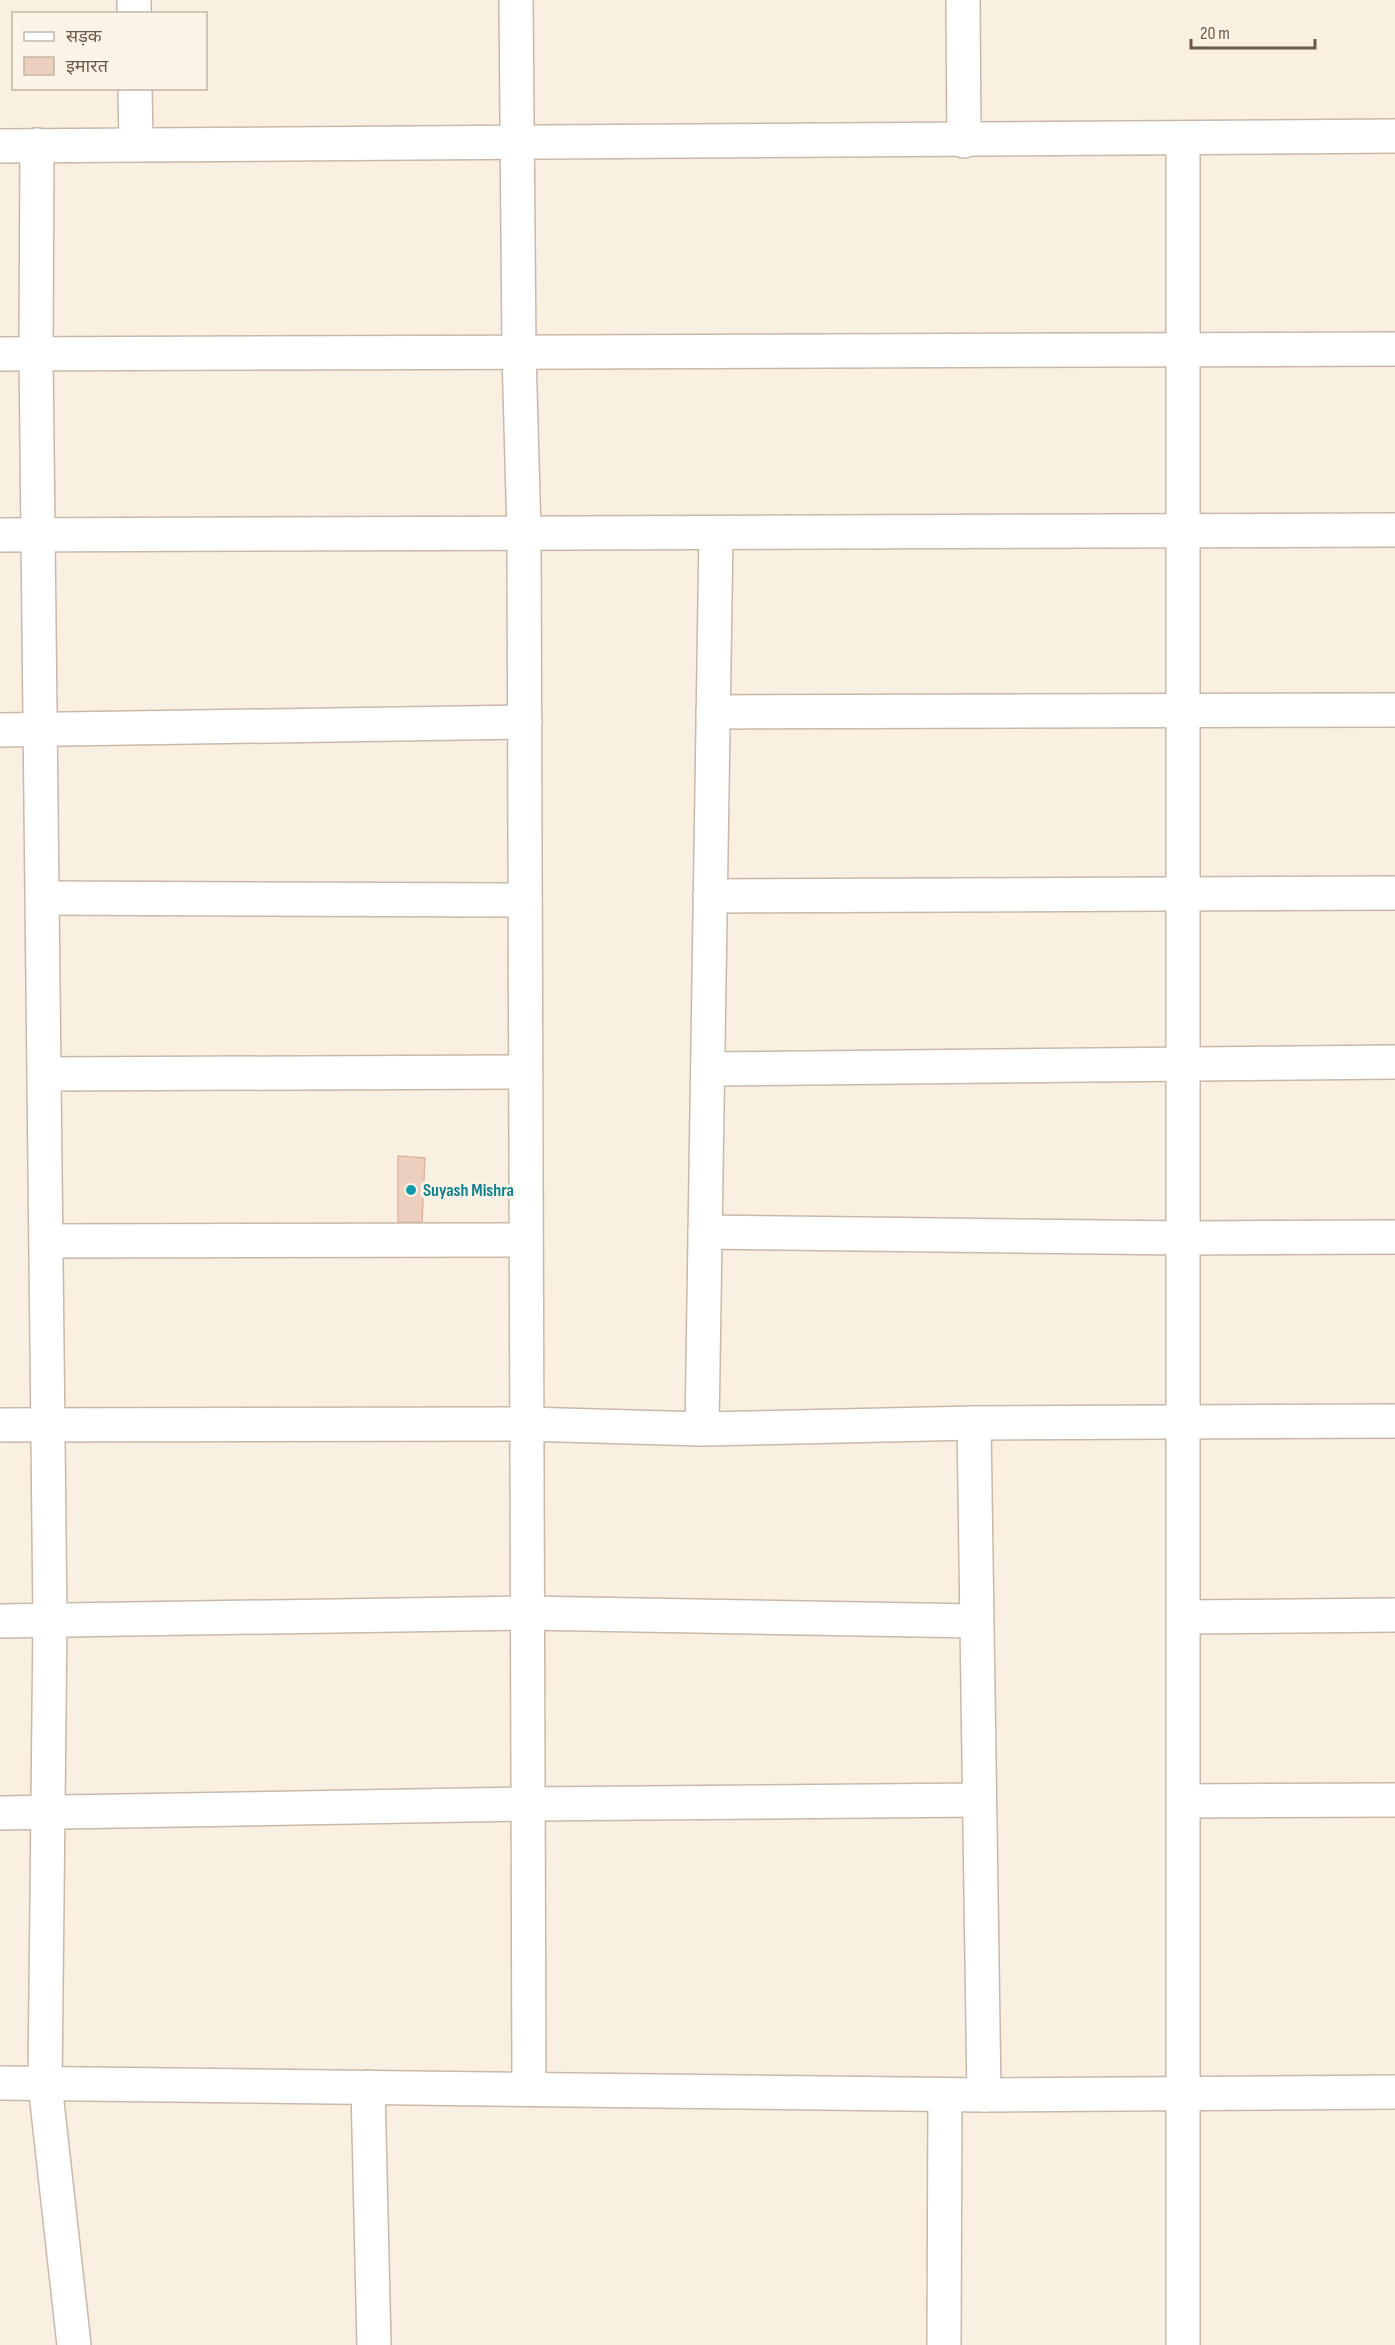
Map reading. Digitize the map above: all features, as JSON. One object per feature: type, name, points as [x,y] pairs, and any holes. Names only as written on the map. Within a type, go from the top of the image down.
[{"type":"street","points":[[516,0],[519,352],[524,534],[528,2088]]},
{"type":"street","points":[[963,0],[964,141]]},
{"type":"street","points":[[135,90],[136,145]]},
{"type":"street","points":[[0,146],[964,141],[1395,136]]},
{"type":"street","points":[[1183,138],[1184,2345]]},
{"type":"street","points":[[37,145],[36,354],[50,1620],[45,2084],[74,2345]]},
{"type":"street","points":[[0,354],[1395,349]]},
{"type":"street","points":[[0,535],[1395,531]]},
{"type":"street","points":[[702,1429],[716,534]]},
{"type":"street","points":[[713,712],[1395,710]]},
{"type":"street","points":[[0,730],[525,723]]},
{"type":"street","points":[[710,896],[1395,893]]},
{"type":"street","points":[[43,898],[525,900]]},
{"type":"street","points":[[708,1069],[1395,1062]]},
{"type":"street","points":[[44,1074],[525,1072]]},
{"type":"street","points":[[705,1232],[1183,1238],[1395,1237]]},
{"type":"street","points":[[46,1241],[526,1240]]},
{"type":"street","points":[[0,1425],[526,1424],[702,1429],[974,1423],[1395,1420]]},
{"type":"street","points":[[974,1423],[984,2095]]},
{"type":"street","points":[[0,1621],[527,1613],[976,1621]]},
{"type":"street","points":[[1184,1617],[1395,1615]]},
{"type":"street","points":[[0,1813],[528,1804],[980,1800]]},
{"type":"street","points":[[1184,1801],[1395,1800]]},
{"type":"street","points":[[0,2083],[945,2095],[1395,2092]]},
{"type":"street","points":[[368,2087],[374,2345]]},
{"type":"street","points":[[944,2345],[945,2095]]},
{"type":"building","name":"Suyash Mishra","points":[[398,1156],[425,1158],[422,1222],[398,1222]]},
{"type":"place","name":"Suyash Mishra","points":[[411,1190]]}]
